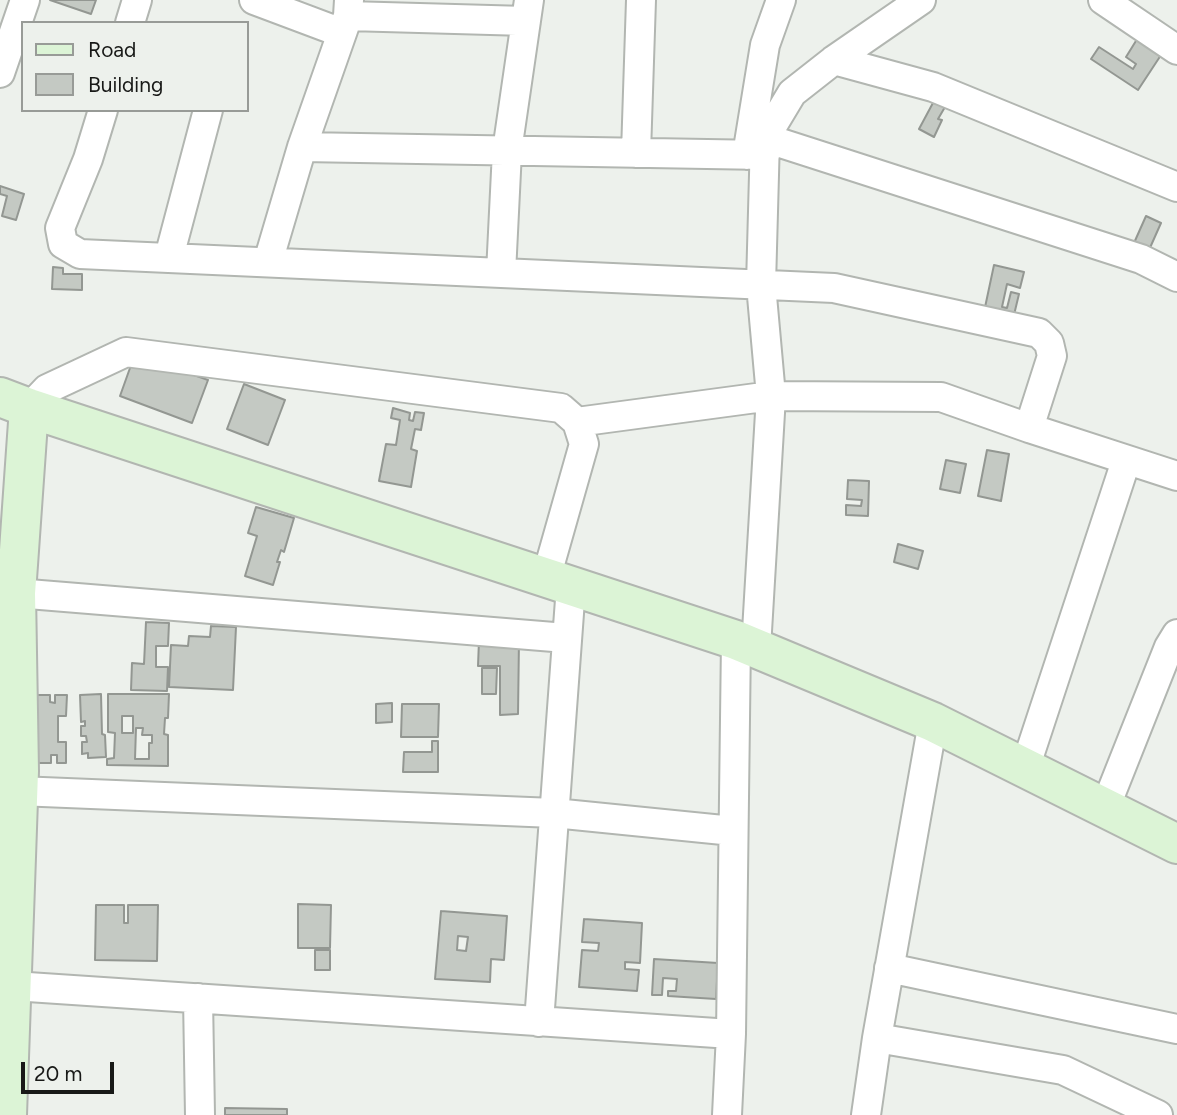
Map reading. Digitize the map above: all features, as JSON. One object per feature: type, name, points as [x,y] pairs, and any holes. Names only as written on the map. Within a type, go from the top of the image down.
[{"type":"street","points":[[0,73],[25,0]]},
{"type":"street","points":[[131,21],[137,0]]},
{"type":"street","points":[[254,0],[346,16],[527,11],[507,151],[501,273]]},
{"type":"street","points":[[636,153],[641,0]]},
{"type":"street","points":[[727,1115],[731,1034],[733,831],[746,644],[771,396],[761,285],[759,149],[765,45],[781,0]]},
{"type":"street","points":[[759,149],[792,93],[834,60],[921,0]]},
{"type":"street","points":[[1103,0],[1177,50]]},
{"type":"street","points":[[268,262],[346,16]]},
{"type":"street","points":[[834,60],[933,87],[1177,187]]},
{"type":"street","points":[[102,112],[88,159],[60,228],[63,244],[80,254],[834,288],[1039,333],[1049,343],[1052,356],[1029,428]]},
{"type":"street","points":[[169,257],[207,112]]},
{"type":"street","points":[[302,148],[636,153],[759,149],[1142,259],[1177,277]]},
{"type":"street","points":[[15,402],[126,352],[561,408],[578,422],[584,444],[558,582],[566,638],[539,1021]]},
{"type":"street","points":[[578,422],[771,396],[942,397],[1177,476]]},
{"type":"street","points":[[15,402],[746,644],[933,722],[1177,844]]},
{"type":"street","points":[[7,1115],[5,1045],[13,986],[8,907],[16,593],[15,402]]},
{"type":"street","points":[[1025,768],[1126,461]]},
{"type":"street","points":[[16,593],[566,638]]},
{"type":"street","points":[[1105,808],[1174,643]]},
{"type":"street","points":[[866,1115],[933,722]]},
{"type":"street","points":[[12,777],[554,813],[733,831]]},
{"type":"street","points":[[889,968],[1177,1029]]},
{"type":"street","points":[[13,986],[731,1034]]},
{"type":"street","points":[[198,999],[200,1115]]},
{"type":"street","points":[[877,1038],[1063,1070],[1156,1115]]},
{"type":"building","points":[[50,0],[96,0],[91,14]]},
{"type":"building","points":[[1139,36],[1163,52],[1138,90],[1091,59],[1099,47],[1133,69],[1136,64],[1126,57]]},
{"type":"building","points":[[934,101],[945,107],[938,119],[942,120],[934,137],[919,129]]},
{"type":"building","points":[[0,186],[24,194],[16,220],[2,216],[7,196],[0,194]]},
{"type":"building","points":[[1146,216],[1161,223],[1149,250],[1134,243]]},
{"type":"building","points":[[994,265],[1024,272],[1020,288],[1007,284],[1002,307],[1007,308],[1011,292],[1019,294],[1013,319],[984,312]]},
{"type":"building","points":[[53,267],[63,268],[63,274],[82,274],[82,290],[52,289]]},
{"type":"building","points":[[135,354],[208,380],[192,423],[120,396]]},
{"type":"building","points":[[244,384],[285,400],[268,445],[227,429]]},
{"type":"building","points":[[393,408],[410,413],[409,420],[413,421],[415,412],[424,413],[421,430],[415,429],[411,449],[417,451],[411,487],[379,481],[386,444],[396,445],[400,420],[391,418]]},
{"type":"building","points":[[987,450],[1009,454],[1001,501],[978,496]]},
{"type":"building","points":[[946,460],[966,464],[960,493],[940,489]]},
{"type":"building","points":[[848,480],[869,481],[868,516],[846,515],[846,505],[861,506],[862,500],[847,499]]},
{"type":"building","points":[[256,507],[294,518],[284,552],[281,550],[277,562],[280,562],[273,585],[245,576],[257,536],[248,533]]},
{"type":"building","points":[[898,544],[923,551],[918,569],[894,562]]},
{"type":"building","points":[[146,622],[169,623],[168,646],[156,646],[156,667],[168,667],[167,691],[131,690],[132,663],[144,664]]},
{"type":"building","points":[[211,626],[236,627],[233,690],[169,687],[171,645],[188,646],[189,636],[210,637]]},
{"type":"building","points":[[479,640],[519,640],[518,714],[500,715],[500,666],[478,666]]},
{"type":"building","points":[[482,668],[497,668],[496,694],[482,694]]},
{"type":"building","points":[[101,694],[102,734],[105,735],[106,757],[88,758],[88,753],[82,754],[82,742],[87,742],[86,736],[81,736],[81,726],[85,726],[85,721],[81,722],[80,695]]},
{"type":"building","points":[[108,694],[169,694],[164,734],[168,735],[168,766],[107,765],[107,759],[114,758],[115,733],[108,732]],"holes":[[[122,716],[133,716],[133,733],[122,733]],[[136,728],[143,728],[142,735],[152,735],[149,759],[135,759]]]},
{"type":"building","points":[[32,695],[50,695],[50,702],[55,703],[55,695],[67,695],[66,716],[58,716],[58,742],[66,742],[66,763],[57,763],[57,755],[51,755],[51,763],[31,763]]},
{"type":"building","points":[[392,703],[392,722],[376,723],[376,704]]},
{"type":"building","points":[[402,704],[439,704],[438,737],[401,737]]},
{"type":"building","points":[[432,741],[438,741],[438,772],[403,772],[404,752],[432,752]]},
{"type":"building","points":[[298,904],[331,905],[330,948],[298,948]]},
{"type":"building","points":[[96,905],[124,905],[124,923],[128,923],[128,905],[158,905],[157,961],[95,960]]},
{"type":"building","points":[[441,911],[507,916],[504,960],[491,959],[490,982],[435,979]],"holes":[[[458,936],[468,937],[466,951],[457,950]]]},
{"type":"building","points":[[584,919],[642,923],[640,963],[625,962],[625,969],[639,970],[637,991],[579,987],[582,950],[598,951],[599,943],[582,942]]},
{"type":"building","points":[[315,950],[330,950],[330,970],[315,970]]},
{"type":"building","points":[[654,959],[718,963],[716,999],[668,996],[668,991],[676,991],[677,979],[663,978],[662,995],[652,995]]},
{"type":"building","points":[[225,1108],[287,1109],[287,1115],[225,1115]]}]
